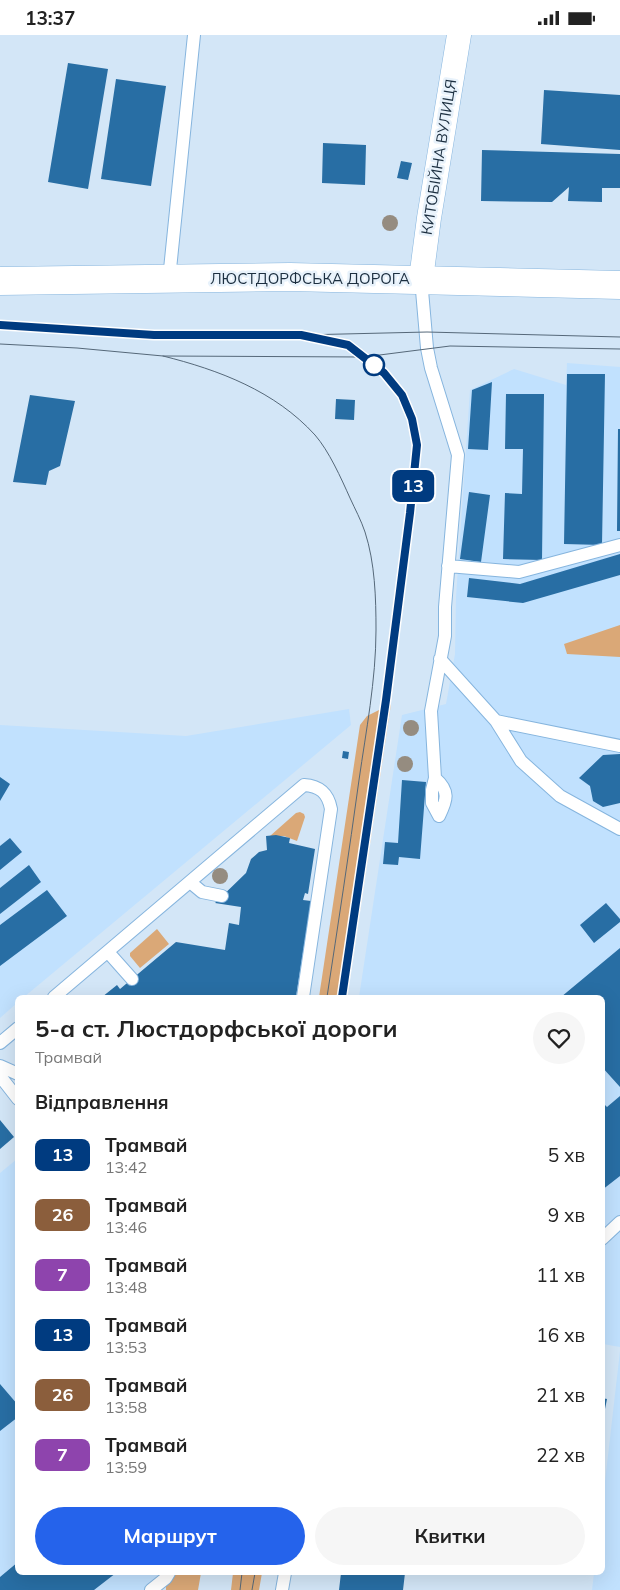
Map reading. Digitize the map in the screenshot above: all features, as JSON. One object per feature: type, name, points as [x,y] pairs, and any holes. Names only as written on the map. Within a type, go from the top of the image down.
[{"type":"main road","name":"ЛЮСТДОРФСЬКА ДОРОГА","points":[[0,281],[290,277],[620,285]]},
{"type":"street","name":"КИТОБІЙНА ВУЛИЦЯ","points":[[421,279],[459,35]]},
{"type":"lane","points":[[169,279],[194,35]]},
{"type":"lane","points":[[421,279],[427,348],[431,368],[458,455],[445,607],[445,636],[430,711],[435,778]]},
{"type":"lane","points":[[448,566],[519,572],[620,545]]},
{"type":"lane","points":[[440,659],[496,721],[521,761],[560,796],[620,829]]},
{"type":"lane","points":[[496,721],[620,745]]},
{"type":"lane","points":[[56,995],[304,785],[318,788],[324,792],[329,799],[331,809],[303,995]]},
{"type":"lane","points":[[190,882],[202,892],[222,896]]},
{"type":"lane","points":[[108,951],[132,979]]},
{"type":"lane","points":[[0,1043],[15,1030]]},
{"type":"lane","points":[[0,1066],[15,1073]]},
{"type":"lane","points":[[0,1076],[15,1095]]},
{"type":"lane","points":[[605,1236],[620,1222]]},
{"type":"lane","points":[[151,1590],[168,1575]]},
{"type":"lane","points":[[282,1590],[285,1575]]},
{"type":"shaded area","points":[[567,363],[620,367],[620,1347],[605,1344],[605,995],[359,995],[402,715],[446,704],[455,654],[456,597],[470,390],[514,369],[566,385]]},
{"type":"shaded area","points":[[620,625],[620,657],[567,654],[564,644]]},
{"type":"shaded area","points":[[391,704],[347,995],[319,995],[360,725],[367,716]]},
{"type":"shaded area","points":[[349,709],[351,725],[26,995],[15,995],[15,1005],[0,1018],[0,725],[186,736]]},
{"type":"shaded area","points":[[300,812],[305,817],[297,841],[284,836],[270,836],[296,813]]},
{"type":"shaded area","points":[[157,929],[169,944],[140,968],[130,956],[130,953]]},
{"type":"shaded area","points":[[15,1161],[15,1575],[167,1575],[151,1590],[0,1590],[0,1173]]},
{"type":"shaded area","points":[[620,1351],[620,1590],[592,1590],[594,1575],[605,1575],[605,1482]]},
{"type":"shaded area","points":[[168,1575],[201,1575],[198,1590],[166,1590]]},
{"type":"shaded area","points":[[233,1575],[262,1575],[259,1590],[231,1590]]},
{"type":"building","points":[[68,63],[108,69],[88,189],[48,182]]},
{"type":"building","points":[[116,79],[166,86],[151,186],[101,179]]},
{"type":"building","points":[[544,90],[620,95],[620,150],[541,144]]},
{"type":"building","points":[[323,143],[366,145],[365,185],[322,183]]},
{"type":"building","points":[[482,150],[620,154],[620,188],[602,188],[602,202],[568,201],[569,187],[552,202],[481,201]]},
{"type":"building","points":[[401,161],[412,163],[408,180],[397,178]]},
{"type":"building","points":[[567,374],[605,374],[602,545],[564,544]]},
{"type":"building","points":[[492,382],[488,450],[468,449],[472,390]]},
{"type":"building","points":[[506,394],[544,394],[542,560],[503,559],[505,493],[522,494],[523,449],[505,449]]},
{"type":"building","points":[[30,395],[75,401],[60,466],[49,471],[46,485],[13,482]]},
{"type":"building","points":[[336,399],[355,400],[354,420],[335,419]]},
{"type":"building","points":[[618,429],[620,429],[620,531],[617,531]]},
{"type":"building","points":[[469,492],[490,495],[481,562],[460,559]]},
{"type":"building","points":[[620,554],[620,575],[523,603],[467,597],[469,578],[520,584]]},
{"type":"building","points":[[343,751],[349,752],[348,759],[342,758]]},
{"type":"building","points":[[620,754],[620,803],[603,807],[593,801],[590,786],[579,778],[603,755]]},
{"type":"building","points":[[0,777],[10,784],[0,801]]},
{"type":"building","points":[[402,780],[426,782],[420,859],[399,857],[398,865],[383,864],[385,842],[398,843]]},
{"type":"building","points":[[276,835],[290,838],[289,843],[315,849],[308,894],[305,893],[303,900],[311,901],[296,995],[104,995],[117,985],[120,989],[176,942],[225,950],[229,923],[239,925],[241,907],[215,903],[246,873],[251,859],[259,852],[267,850],[266,836]]},
{"type":"building","points":[[10,838],[22,852],[0,870],[0,846]]},
{"type":"building","points":[[29,865],[41,882],[0,914],[0,888]]},
{"type":"building","points":[[47,890],[67,916],[0,966],[0,925]]},
{"type":"building","points":[[606,903],[620,919],[620,922],[594,943],[580,925]]},
{"type":"building","points":[[620,948],[620,1087],[605,1070],[605,995],[563,995]]},
{"type":"building","points":[[620,1096],[620,1176],[605,1188],[605,1105],[607,1107]]},
{"type":"building","points":[[0,1120],[14,1137],[0,1149]]},
{"type":"building","points":[[0,1384],[15,1402],[15,1419],[0,1431]]},
{"type":"building","points":[[15,1564],[15,1575],[113,1575],[94,1590],[0,1590],[0,1577]]},
{"type":"building","points":[[341,1575],[405,1575],[403,1590],[339,1590]]},
{"type":"tram line","points":[[0,325],[154,335],[301,335],[427,332],[620,337]]},
{"type":"tram line","name":"13","points":[[0,325],[154,335],[301,335],[348,345],[384,373],[402,395],[412,419],[417,445],[386,700],[342,995]]},
{"type":"tram line","points":[[301,335],[348,345],[383,373],[402,395],[417,445],[411,513],[386,700],[342,995]]},
{"type":"tram line","points":[[0,344],[77,348],[163,356],[364,357],[450,346],[620,349]]},
{"type":"tram line","points":[[163,356],[205,368],[245,384],[264,394],[299,420],[315,435],[330,457],[365,532],[373,568],[376,649],[367,724],[327,995]]},
{"type":"tram line","points":[[240,1590],[242,1575]]},
{"type":"tram line","points":[[252,1590],[255,1575]]}]
